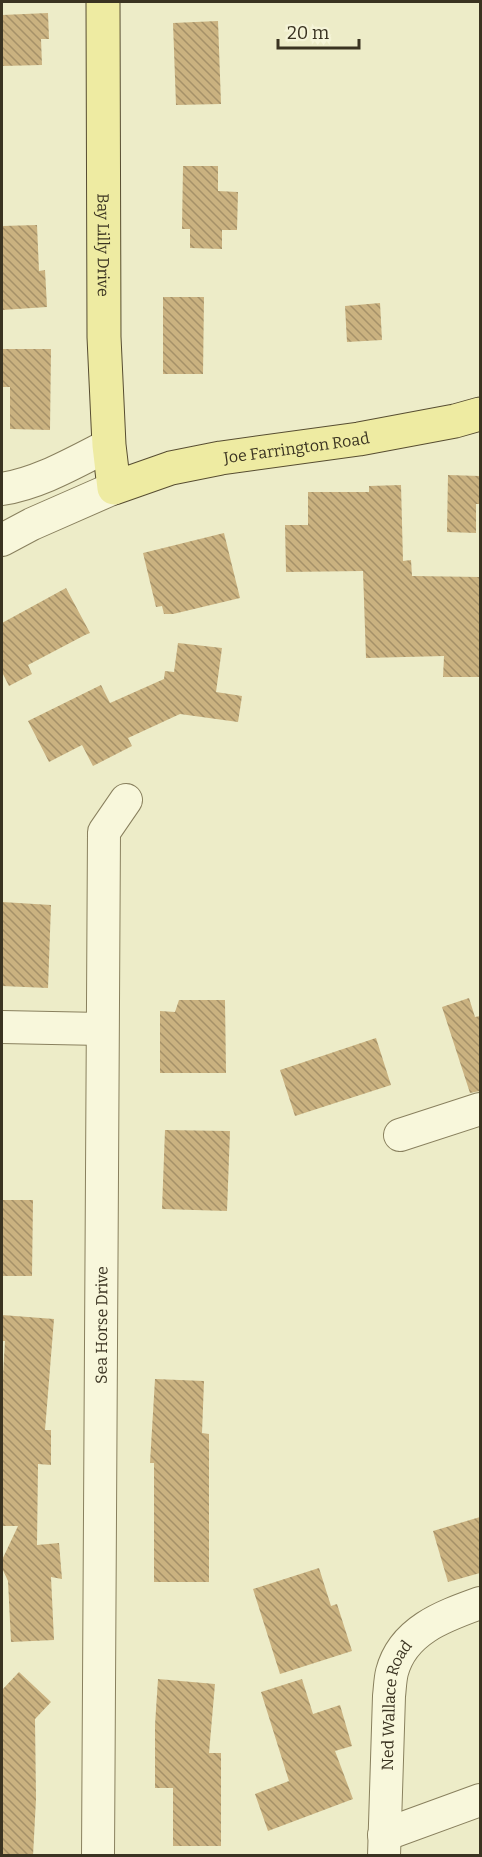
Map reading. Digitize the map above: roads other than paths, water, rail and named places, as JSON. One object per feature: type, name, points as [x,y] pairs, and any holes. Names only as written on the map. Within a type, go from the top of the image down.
[{"type":"main road","name":"Bay Lilly Drive","points":[[103,2],[104,337],[109,445],[114,488]]},
{"type":"main road","name":"Joe Farrington Road","points":[[114,488],[171,468],[262,451],[359,439],[480,414]]},
{"type":"street","points":[[109,445],[23,485],[2,489],[7,537],[74,504],[114,488]]},
{"type":"street","name":"Sea Horse Drive","points":[[98,1856],[104,832],[126,800]]},
{"type":"street","points":[[2,1027],[102,1029]]},
{"type":"street","points":[[400,1135],[480,1109]]},
{"type":"street","name":"Ned Wallace Road","points":[[384,1845],[388,1696],[393,1671],[404,1648],[421,1630],[444,1616],[480,1602]]},
{"type":"street","points":[[384,1845],[480,1800]]}]
